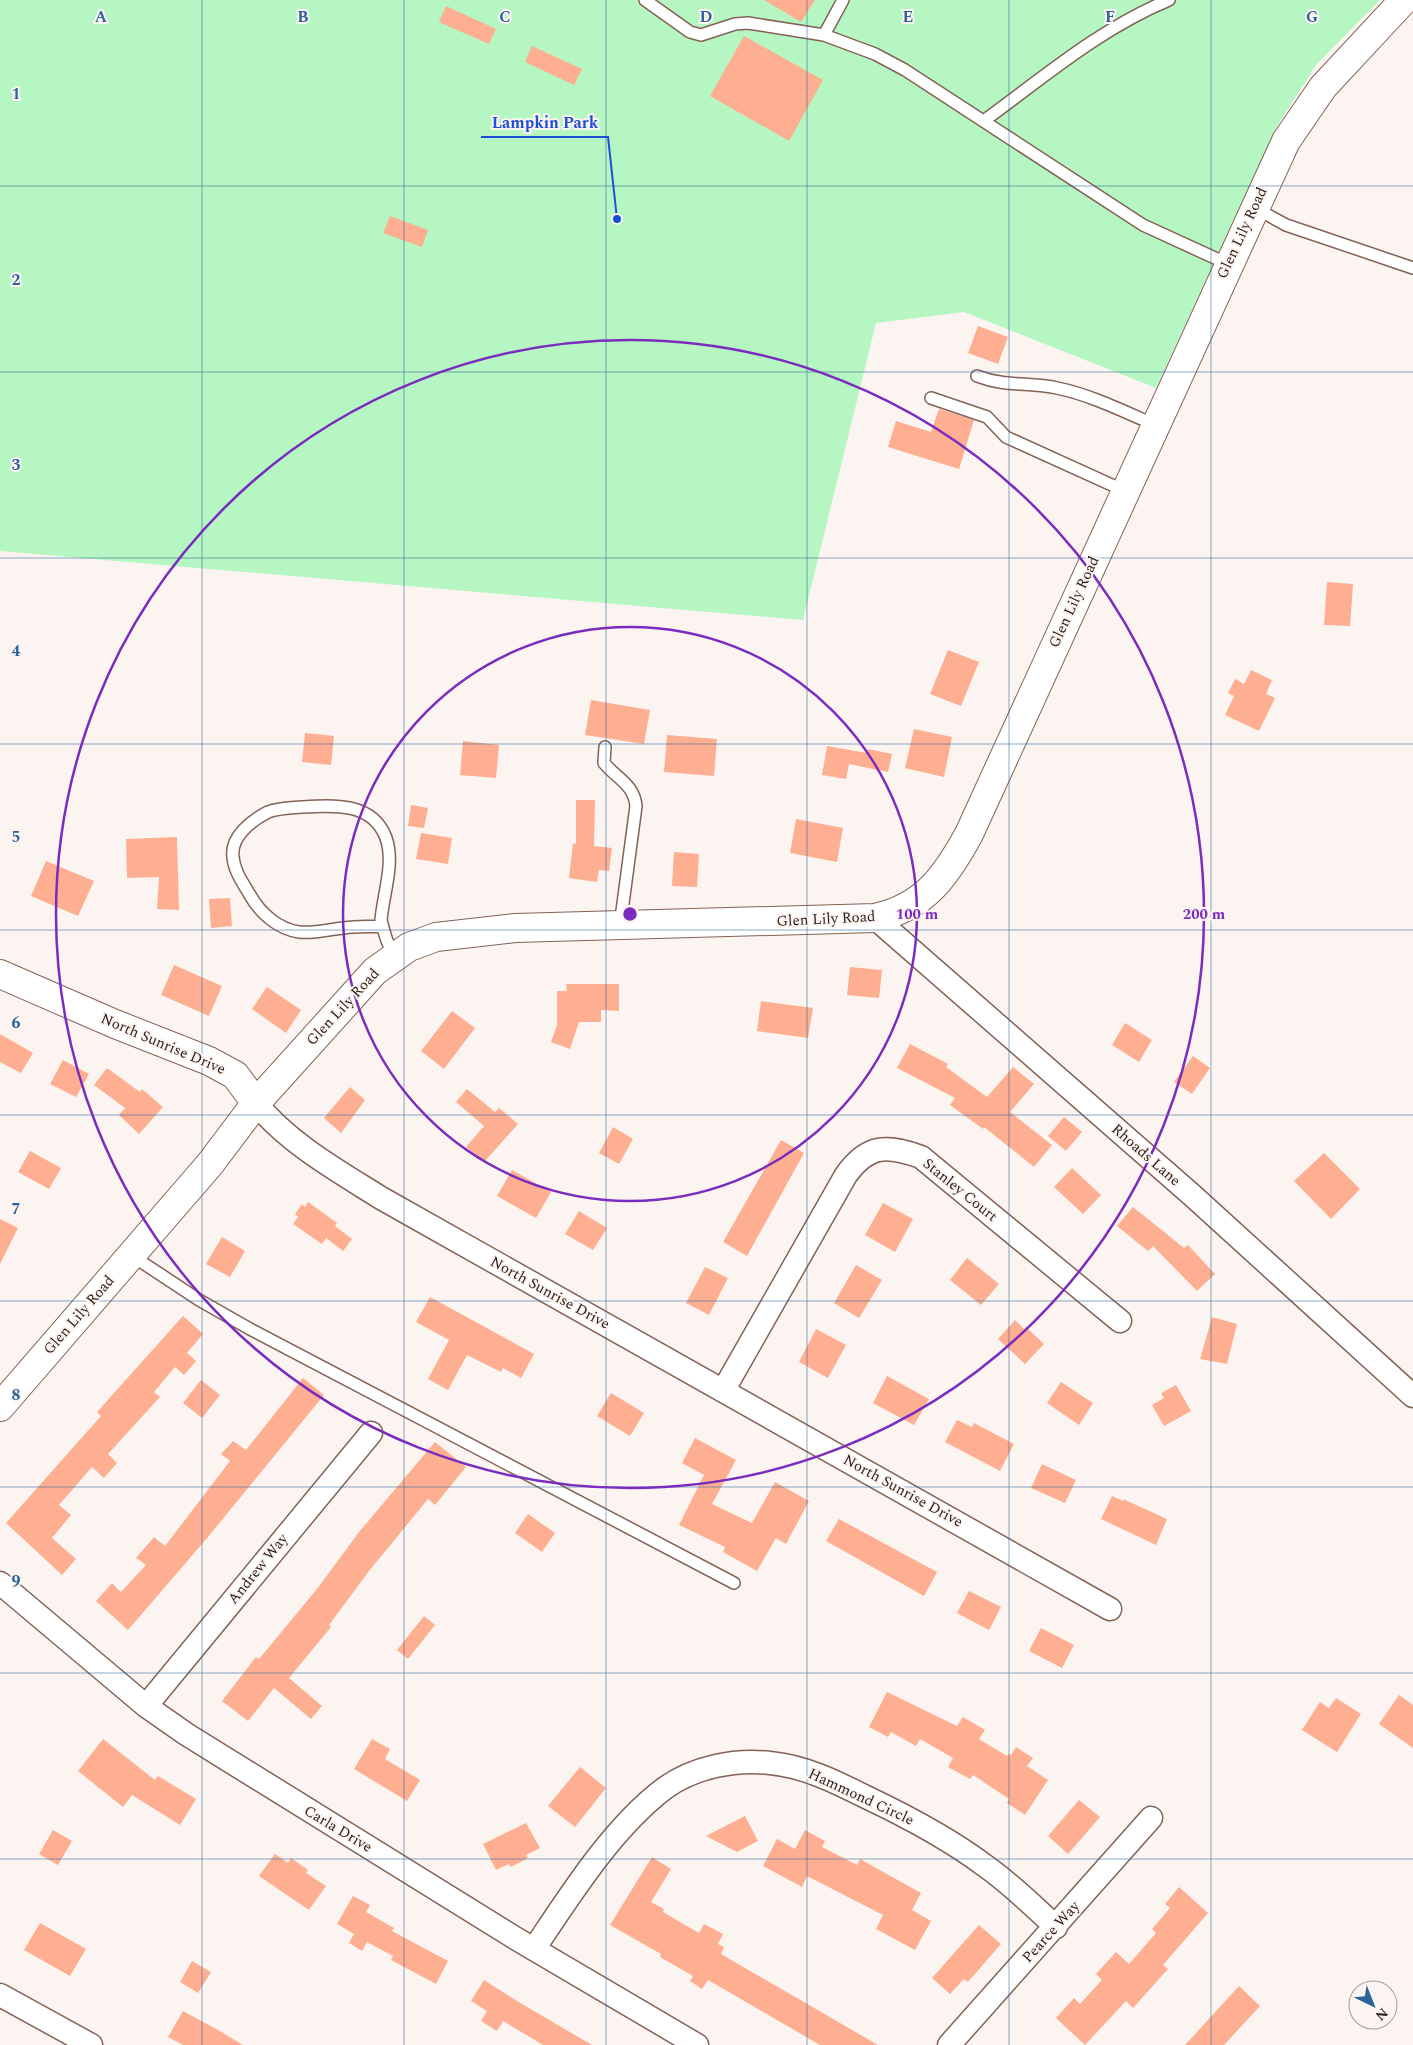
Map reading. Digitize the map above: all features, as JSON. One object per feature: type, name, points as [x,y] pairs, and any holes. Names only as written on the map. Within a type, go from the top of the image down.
[{"type":"street","name":"Glen Lily Road","points":[[0,1407],[210,1164],[256,1103],[374,971],[408,947],[436,937],[515,928],[875,918],[911,905],[933,888],[952,864],[969,834],[1254,207],[1286,141],[1323,87],[1404,0]]},
{"type":"street","name":"Rhoads Lane","points":[[875,918],[1201,1202],[1413,1396]]},
{"type":"street","name":"North Sunrise Drive","points":[[0,974],[99,1017],[210,1061],[235,1075],[270,1120],[327,1163],[373,1194],[1110,1609]]},
{"type":"street","name":"Stanley Court","points":[[723,1391],[856,1160],[871,1151],[888,1148],[921,1158],[1120,1321]]},
{"type":"street","name":"Andrew Way","points":[[146,1706],[371,1433]]},
{"type":"street","name":"Carla Drive","points":[[0,1583],[146,1706],[307,1811],[534,1949],[697,2045]]},
{"type":"street","name":"Hammond Circle","points":[[534,1949],[604,1852],[648,1802],[686,1776],[707,1769],[750,1762],[785,1765],[812,1773],[896,1812],[983,1864],[1018,1891],[1056,1927]]},
{"type":"street","name":"Pearce Way","points":[[950,2045],[1151,1818]]},
{"type":"street","points":[[0,1995],[91,2045]]},
{"type":"lane","points":[[645,0],[690,32],[701,35],[734,24],[748,23],[824,35],[875,54],[905,70],[985,120],[1143,225],[1228,264]]},
{"type":"lane","points":[[824,35],[843,0]]},
{"type":"lane","points":[[985,120],[1104,34],[1137,14],[1169,0]]},
{"type":"lane","points":[[1254,207],[1286,225],[1413,268]]},
{"type":"lane","points":[[977,376],[996,383],[1056,387],[1084,395],[1155,425]]},
{"type":"lane","points":[[930,398],[987,417],[1006,437],[1125,492]]},
{"type":"lane","points":[[605,747],[604,763],[629,786],[635,797],[636,806],[620,926]]},
{"type":"lane","points":[[382,926],[306,932],[282,926],[262,911],[251,898],[237,872],[232,855],[237,838],[252,822],[269,812],[336,805],[366,813],[379,825],[386,838],[390,858],[380,920],[394,957]]},
{"type":"lane","points":[[131,1255],[199,1300],[250,1329],[734,1582]]},
{"type":"green space","points":[[0,0],[1380,0],[1316,65],[1277,126],[1156,388],[964,312],[876,323],[803,620],[0,551]]},
{"type":"building","points":[[764,0],[815,0],[801,22]]},
{"type":"building","points":[[446,6],[496,29],[489,44],[439,22]]},
{"type":"building","points":[[744,36],[823,80],[789,141],[710,96]]},
{"type":"building","points":[[532,46],[582,69],[574,85],[525,62]]},
{"type":"building","points":[[390,216],[428,230],[422,247],[383,233]]},
{"type":"building","points":[[978,326],[1008,337],[998,364],[968,353]]},
{"type":"building","points":[[939,409],[974,420],[959,469],[888,447],[896,421],[931,432]]},
{"type":"building","points":[[1327,582],[1353,584],[1350,626],[1324,625]]},
{"type":"building","points":[[948,650],[979,662],[961,706],[930,694]]},
{"type":"building","points":[[1251,670],[1272,680],[1266,694],[1275,698],[1259,731],[1225,715],[1234,696],[1228,693],[1235,679],[1244,684]]},
{"type":"building","points":[[591,700],[650,710],[644,744],[585,735]]},
{"type":"building","points":[[914,729],[952,737],[944,777],[905,768]]},
{"type":"building","points":[[305,733],[334,736],[331,765],[302,762]]},
{"type":"building","points":[[667,735],[717,739],[714,776],[664,772]]},
{"type":"building","points":[[463,741],[499,745],[496,778],[460,775]]},
{"type":"building","points":[[827,746],[867,753],[868,749],[892,754],[888,772],[849,764],[846,779],[822,775]]},
{"type":"building","points":[[576,800],[595,800],[594,846],[612,848],[609,871],[599,870],[597,882],[569,878],[573,843],[576,844]]},
{"type":"building","points":[[411,805],[428,808],[424,828],[408,826]]},
{"type":"building","points":[[796,819],[843,828],[837,862],[790,853]]},
{"type":"building","points":[[421,833],[452,838],[448,864],[416,859]]},
{"type":"building","points":[[177,837],[179,910],[157,909],[159,877],[127,878],[126,839]]},
{"type":"building","points":[[674,852],[699,854],[697,887],[672,886]]},
{"type":"building","points":[[46,861],[94,881],[78,916],[31,896]]},
{"type":"building","points":[[230,898],[232,926],[211,928],[209,899]]},
{"type":"building","points":[[174,965],[222,986],[209,1016],[161,995]]},
{"type":"building","points":[[850,967],[882,970],[879,998],[847,995]]},
{"type":"building","points":[[566,984],[619,984],[619,1011],[601,1010],[601,1022],[579,1022],[570,1049],[551,1042],[557,1025],[557,991],[567,991]]},
{"type":"building","points":[[267,987],[301,1010],[286,1033],[252,1009]]},
{"type":"building","points":[[761,1001],[813,1008],[808,1038],[757,1031]]},
{"type":"building","points":[[452,1011],[475,1028],[444,1069],[421,1051]]},
{"type":"building","points":[[1125,1023],[1152,1040],[1139,1062],[1112,1045]]},
{"type":"building","points":[[0,1034],[33,1053],[21,1073],[0,1062]]},
{"type":"building","points":[[910,1044],[948,1064],[946,1067],[987,1097],[1013,1067],[1034,1084],[1010,1112],[1052,1145],[1034,1167],[984,1127],[983,1129],[950,1105],[955,1098],[897,1068]]},
{"type":"building","points":[[1193,1056],[1210,1068],[1192,1094],[1174,1082]]},
{"type":"building","points":[[63,1060],[89,1074],[76,1097],[50,1084]]},
{"type":"building","points":[[107,1068],[140,1092],[142,1089],[163,1107],[139,1134],[119,1115],[125,1108],[94,1085]]},
{"type":"building","points":[[350,1087],[365,1100],[341,1133],[324,1118]]},
{"type":"building","points":[[467,1089],[495,1112],[499,1108],[518,1124],[484,1162],[466,1147],[484,1126],[456,1102]]},
{"type":"building","points":[[1064,1117],[1082,1132],[1066,1151],[1048,1136]]},
{"type":"building","points":[[613,1127],[633,1139],[619,1164],[599,1153]]},
{"type":"building","points":[[781,1140],[804,1153],[747,1256],[723,1242]]},
{"type":"building","points":[[30,1151],[61,1168],[49,1189],[18,1172]]},
{"type":"building","points":[[1324,1153],[1360,1189],[1331,1219],[1294,1181]]},
{"type":"building","points":[[1072,1168],[1101,1195],[1083,1214],[1054,1187]]},
{"type":"building","points":[[512,1170],[551,1192],[536,1218],[497,1196]]},
{"type":"building","points":[[308,1202],[337,1223],[335,1226],[352,1239],[343,1251],[326,1238],[322,1244],[293,1224],[298,1217],[295,1214],[302,1204],[305,1207]]},
{"type":"building","points":[[883,1203],[913,1219],[895,1252],[865,1235]]},
{"type":"building","points":[[1133,1207],[1184,1248],[1188,1245],[1215,1274],[1197,1291],[1153,1246],[1148,1251],[1117,1226]]},
{"type":"building","points":[[579,1211],[607,1228],[593,1250],[565,1234]]},
{"type":"building","points":[[0,1219],[18,1228],[0,1264]]},
{"type":"building","points":[[222,1237],[245,1251],[230,1277],[206,1264]]},
{"type":"building","points":[[967,1258],[999,1284],[981,1305],[950,1280]]},
{"type":"building","points":[[856,1265],[882,1280],[859,1318],[834,1303]]},
{"type":"building","points":[[705,1267],[728,1278],[709,1315],[686,1303]]},
{"type":"building","points":[[430,1297],[534,1354],[521,1378],[503,1368],[501,1372],[467,1355],[448,1390],[428,1379],[449,1340],[416,1322]]},
{"type":"building","points":[[183,1316],[203,1334],[187,1353],[196,1361],[184,1375],[175,1367],[154,1392],[160,1397],[108,1454],[117,1463],[104,1478],[92,1467],[59,1505],[71,1515],[52,1538],[76,1559],[62,1575],[6,1523],[101,1416],[97,1412]]},
{"type":"building","points":[[1212,1317],[1237,1324],[1227,1364],[1200,1359]]},
{"type":"building","points":[[1015,1320],[1024,1329],[1026,1327],[1044,1344],[1025,1364],[998,1339]]},
{"type":"building","points":[[816,1329],[846,1345],[828,1378],[799,1362]]},
{"type":"building","points":[[887,1376],[929,1399],[914,1425],[873,1403]]},
{"type":"building","points":[[303,1378],[324,1395],[208,1537],[128,1630],[96,1601],[112,1583],[121,1592],[146,1565],[136,1558],[154,1537],[165,1546],[230,1461],[221,1454],[233,1441],[246,1450]]},
{"type":"building","points":[[201,1380],[220,1395],[202,1418],[183,1403]]},
{"type":"building","points":[[1061,1382],[1093,1403],[1079,1425],[1047,1403]]},
{"type":"building","points":[[1176,1385],[1191,1411],[1164,1426],[1152,1405],[1164,1398],[1161,1393]]},
{"type":"building","points":[[611,1393],[644,1413],[630,1436],[597,1416]]},
{"type":"building","points":[[957,1420],[972,1427],[974,1423],[1014,1444],[1000,1471],[945,1442]]},
{"type":"building","points":[[695,1438],[736,1460],[712,1504],[752,1523],[775,1482],[809,1501],[786,1544],[776,1538],[757,1571],[723,1552],[725,1547],[679,1525],[704,1475],[682,1463]]},
{"type":"building","points":[[435,1442],[466,1467],[435,1505],[428,1499],[369,1571],[329,1625],[331,1627],[289,1678],[322,1706],[311,1719],[274,1688],[248,1721],[222,1701],[256,1657],[259,1659],[317,1589],[359,1532]]},
{"type":"building","points":[[1042,1464],[1076,1480],[1065,1503],[1031,1488]]},
{"type":"building","points":[[1112,1496],[1167,1519],[1156,1545],[1101,1519]]},
{"type":"building","points":[[528,1514],[555,1533],[542,1552],[515,1533]]},
{"type":"building","points":[[839,1519],[937,1572],[924,1596],[826,1541]]},
{"type":"building","points":[[969,1591],[1001,1607],[989,1630],[957,1613]]},
{"type":"building","points":[[424,1616],[435,1625],[408,1659],[397,1650]]},
{"type":"building","points":[[1041,1628],[1074,1645],[1062,1668],[1029,1651]]},
{"type":"building","points":[[887,1692],[957,1726],[963,1717],[985,1730],[979,1739],[1007,1756],[1008,1754],[1011,1755],[1016,1747],[1033,1758],[1027,1766],[1048,1780],[1025,1815],[1007,1803],[1009,1799],[973,1775],[970,1779],[948,1767],[953,1758],[920,1739],[916,1746],[891,1732],[888,1737],[869,1727]]},
{"type":"building","points":[[1399,1695],[1413,1705],[1413,1748],[1379,1724]]},
{"type":"building","points":[[1336,1698],[1361,1714],[1337,1752],[1302,1730],[1320,1702],[1329,1708]]},
{"type":"building","points":[[103,1739],[155,1780],[158,1776],[196,1799],[180,1825],[132,1795],[123,1807],[78,1771]]},
{"type":"building","points":[[372,1739],[390,1749],[385,1759],[420,1780],[407,1801],[354,1769]]},
{"type":"building","points":[[580,1767],[606,1788],[575,1827],[548,1806]]},
{"type":"building","points":[[1079,1800],[1100,1817],[1068,1854],[1048,1836]]},
{"type":"building","points":[[745,1816],[758,1841],[737,1852],[706,1836]]},
{"type":"building","points":[[526,1823],[540,1848],[526,1855],[528,1858],[511,1867],[509,1864],[496,1870],[483,1844]]},
{"type":"building","points":[[53,1830],[72,1841],[58,1865],[39,1854]]},
{"type":"building","points":[[805,1830],[825,1841],[822,1847],[857,1865],[860,1859],[921,1893],[912,1910],[931,1921],[915,1950],[876,1929],[883,1915],[807,1876],[802,1887],[763,1866],[777,1839],[795,1849]]},
{"type":"building","points":[[275,1854],[288,1863],[291,1858],[308,1870],[306,1873],[326,1886],[309,1910],[259,1876]]},
{"type":"building","points":[[652,1857],[671,1869],[651,1902],[664,1909],[663,1912],[699,1933],[704,1924],[723,1934],[718,1944],[724,1947],[721,1954],[878,2045],[820,2045],[708,1980],[702,1989],[690,1981],[693,1976],[660,1957],[661,1954],[610,1925]]},
{"type":"building","points":[[1179,1887],[1208,1913],[1163,1965],[1168,1969],[1133,2008],[1126,2001],[1085,2045],[1056,2018],[1074,1998],[1080,2004],[1102,1980],[1096,1974],[1116,1952],[1129,1964],[1156,1933],[1152,1929],[1170,1908],[1165,1904]]},
{"type":"building","points":[[353,1896],[370,1905],[366,1912],[394,1928],[392,1931],[448,1961],[436,1984],[391,1960],[393,1956],[367,1942],[362,1951],[349,1943],[354,1934],[337,1924]]},
{"type":"building","points":[[40,1923],[86,1949],[70,1976],[24,1950]]},
{"type":"building","points":[[979,1925],[1001,1944],[968,1982],[964,1979],[950,1994],[932,1978]]},
{"type":"building","points":[[192,1961],[211,1972],[198,1993],[180,1982]]},
{"type":"building","points":[[484,1980],[592,2045],[543,2045],[503,2021],[497,2031],[481,2021],[487,2011],[471,2001]]},
{"type":"building","points":[[1239,1986],[1260,2006],[1224,2045],[1185,2045]]},
{"type":"building","points":[[183,2011],[243,2045],[183,2045],[168,2037]]},
{"type":"place","name":"Lampkin Park","points":[[617,219]]}]
